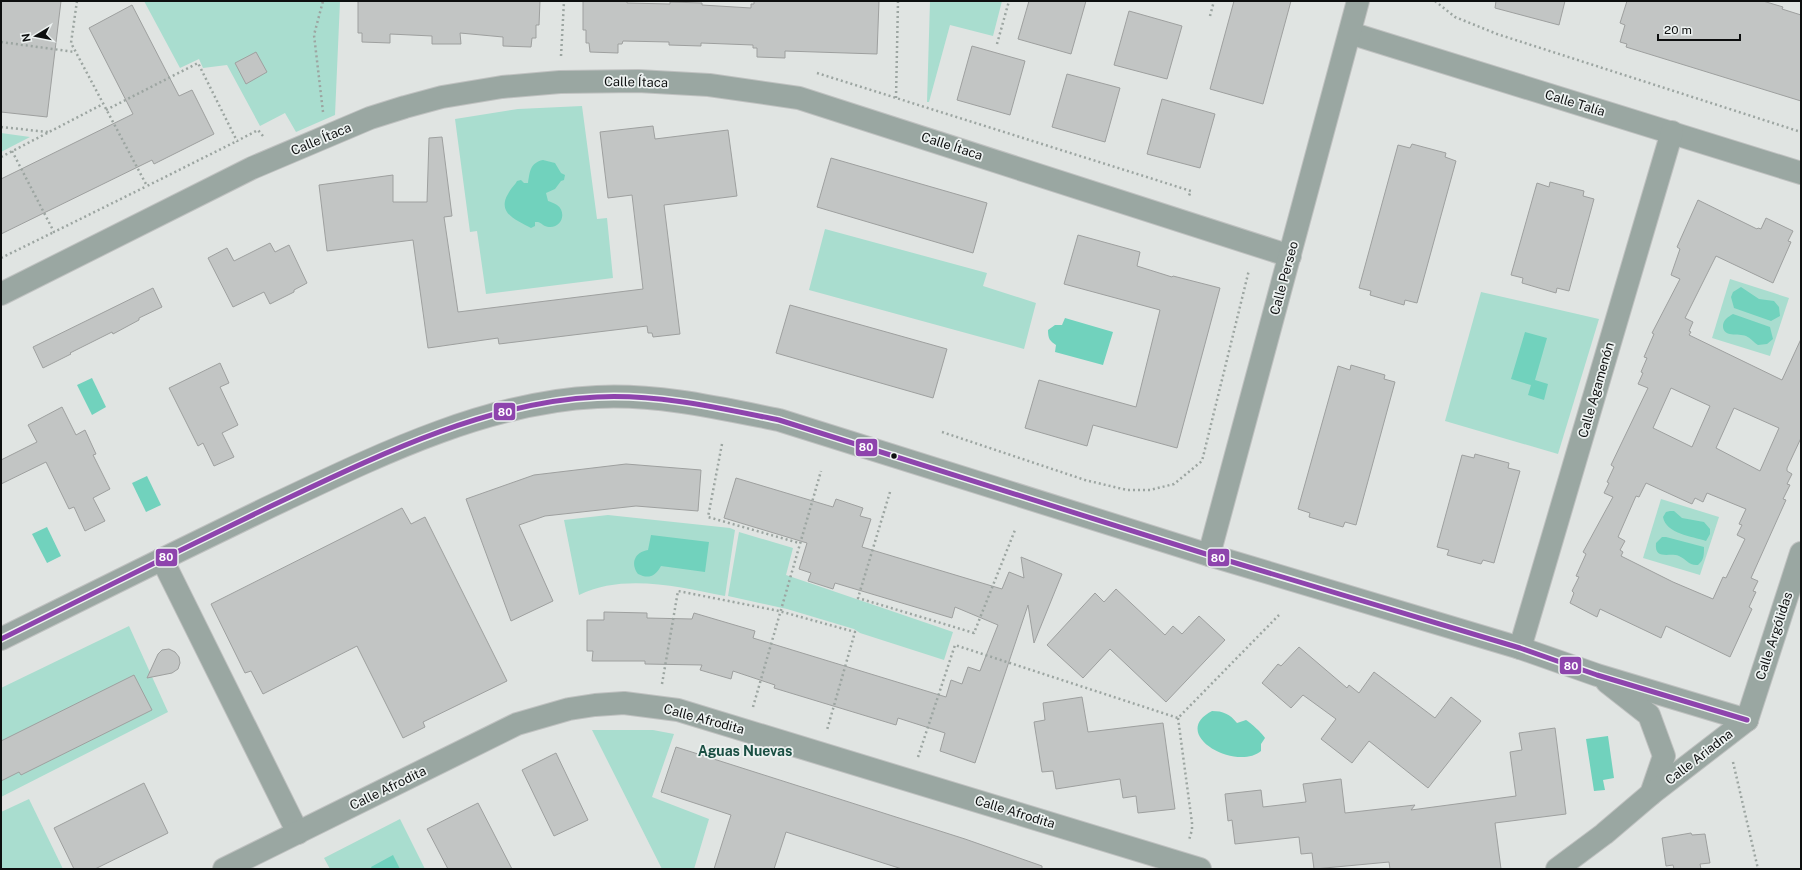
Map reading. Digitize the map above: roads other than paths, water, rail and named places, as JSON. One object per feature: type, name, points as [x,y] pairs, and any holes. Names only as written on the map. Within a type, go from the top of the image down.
[{"type":"street","name":"Calle Perseo","points":[[1209,554],[1358,1]]},
{"type":"street","name":"Calle Talía","points":[[1350,33],[1801,173]]},
{"type":"street","name":"Calle Ítaca","points":[[1,294],[252,168],[326,136],[391,111],[442,97],[502,87],[560,82],[638,81],[709,85],[799,98],[1290,256]]},
{"type":"street","name":"Calle Agamenón","points":[[1520,648],[1672,132]]},
{"type":"street","points":[[1,639],[361,463],[480,417],[538,403],[597,397],[656,398],[714,407],[779,420],[1209,554],[1520,648],[1597,674],[1747,720]]},
{"type":"street","name":"Calle Argólidas","points":[[1747,720],[1801,553]]},
{"type":"street","points":[[162,559],[298,833]]},
{"type":"street","name":"Calle Ariadna","points":[[1597,674],[1649,715],[1664,756],[1651,794]]},
{"type":"street","name":"Calle Afrodita","points":[[224,869],[517,724],[569,709],[624,703],[678,710],[1200,869]]},
{"type":"street","name":"Calle Ariadna","points":[[1557,869],[1604,834],[1651,794],[1747,720]]},
{"type":"district","name":"Aguas Nuevas","points":[[745,751]]}]
